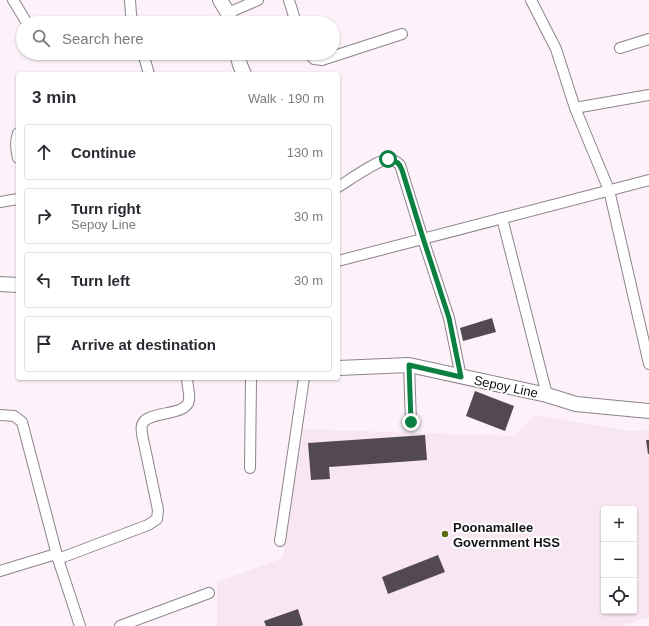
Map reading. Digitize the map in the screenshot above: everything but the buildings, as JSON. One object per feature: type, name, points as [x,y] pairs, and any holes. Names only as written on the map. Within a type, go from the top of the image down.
[{"type":"street","points":[[13,0],[23,16]]},
{"type":"street","points":[[130,0],[131,16]]},
{"type":"street","points":[[220,0],[229,16]]},
{"type":"street","points":[[233,16],[258,0]]},
{"type":"street","points":[[289,0],[294,16]]},
{"type":"street","points":[[531,0],[556,49],[575,108],[609,190],[649,364]]},
{"type":"street","points":[[340,54],[402,34]]},
{"type":"street","points":[[620,48],[649,39]]},
{"type":"street","points":[[145,60],[148,72]]},
{"type":"street","points":[[239,60],[243,72]]},
{"type":"street","points":[[575,108],[649,95]]},
{"type":"street","points":[[340,186],[380,162],[388,159],[394,160],[400,165],[449,318],[461,377]]},
{"type":"street","points":[[340,260],[649,180]]},
{"type":"street","points":[[0,202],[16,199]]},
{"type":"street","points":[[502,218],[547,395]]},
{"type":"street","points":[[0,284],[16,285]]},
{"type":"street","points":[[409,365],[411,422]]},
{"type":"street","name":"Sepoy Line","points":[[340,368],[409,365],[547,395],[576,404],[649,411]]},
{"type":"street","points":[[0,571],[57,557],[148,525],[156,519],[158,510],[141,425],[152,416],[181,409],[186,406],[189,401],[187,380]]},
{"type":"street","points":[[250,468],[251,380]]},
{"type":"street","points":[[280,541],[304,380]]},
{"type":"street","points":[[0,415],[14,416],[22,422],[57,557],[80,626]]},
{"type":"street","points":[[120,626],[209,593]]},
{"type":"shaded area","name":"Poonamallee Government HSS","points":[[536,415],[629,431],[649,430],[649,617],[621,626],[217,626],[217,582],[283,558],[295,429],[515,436]]},
{"type":"place","name":"Poonamallee Government HSS","points":[[445,534]]},
{"type":"route","points":[[388,159],[394,160],[400,165],[402,170],[449,318],[461,377],[409,365],[411,422]]}]
